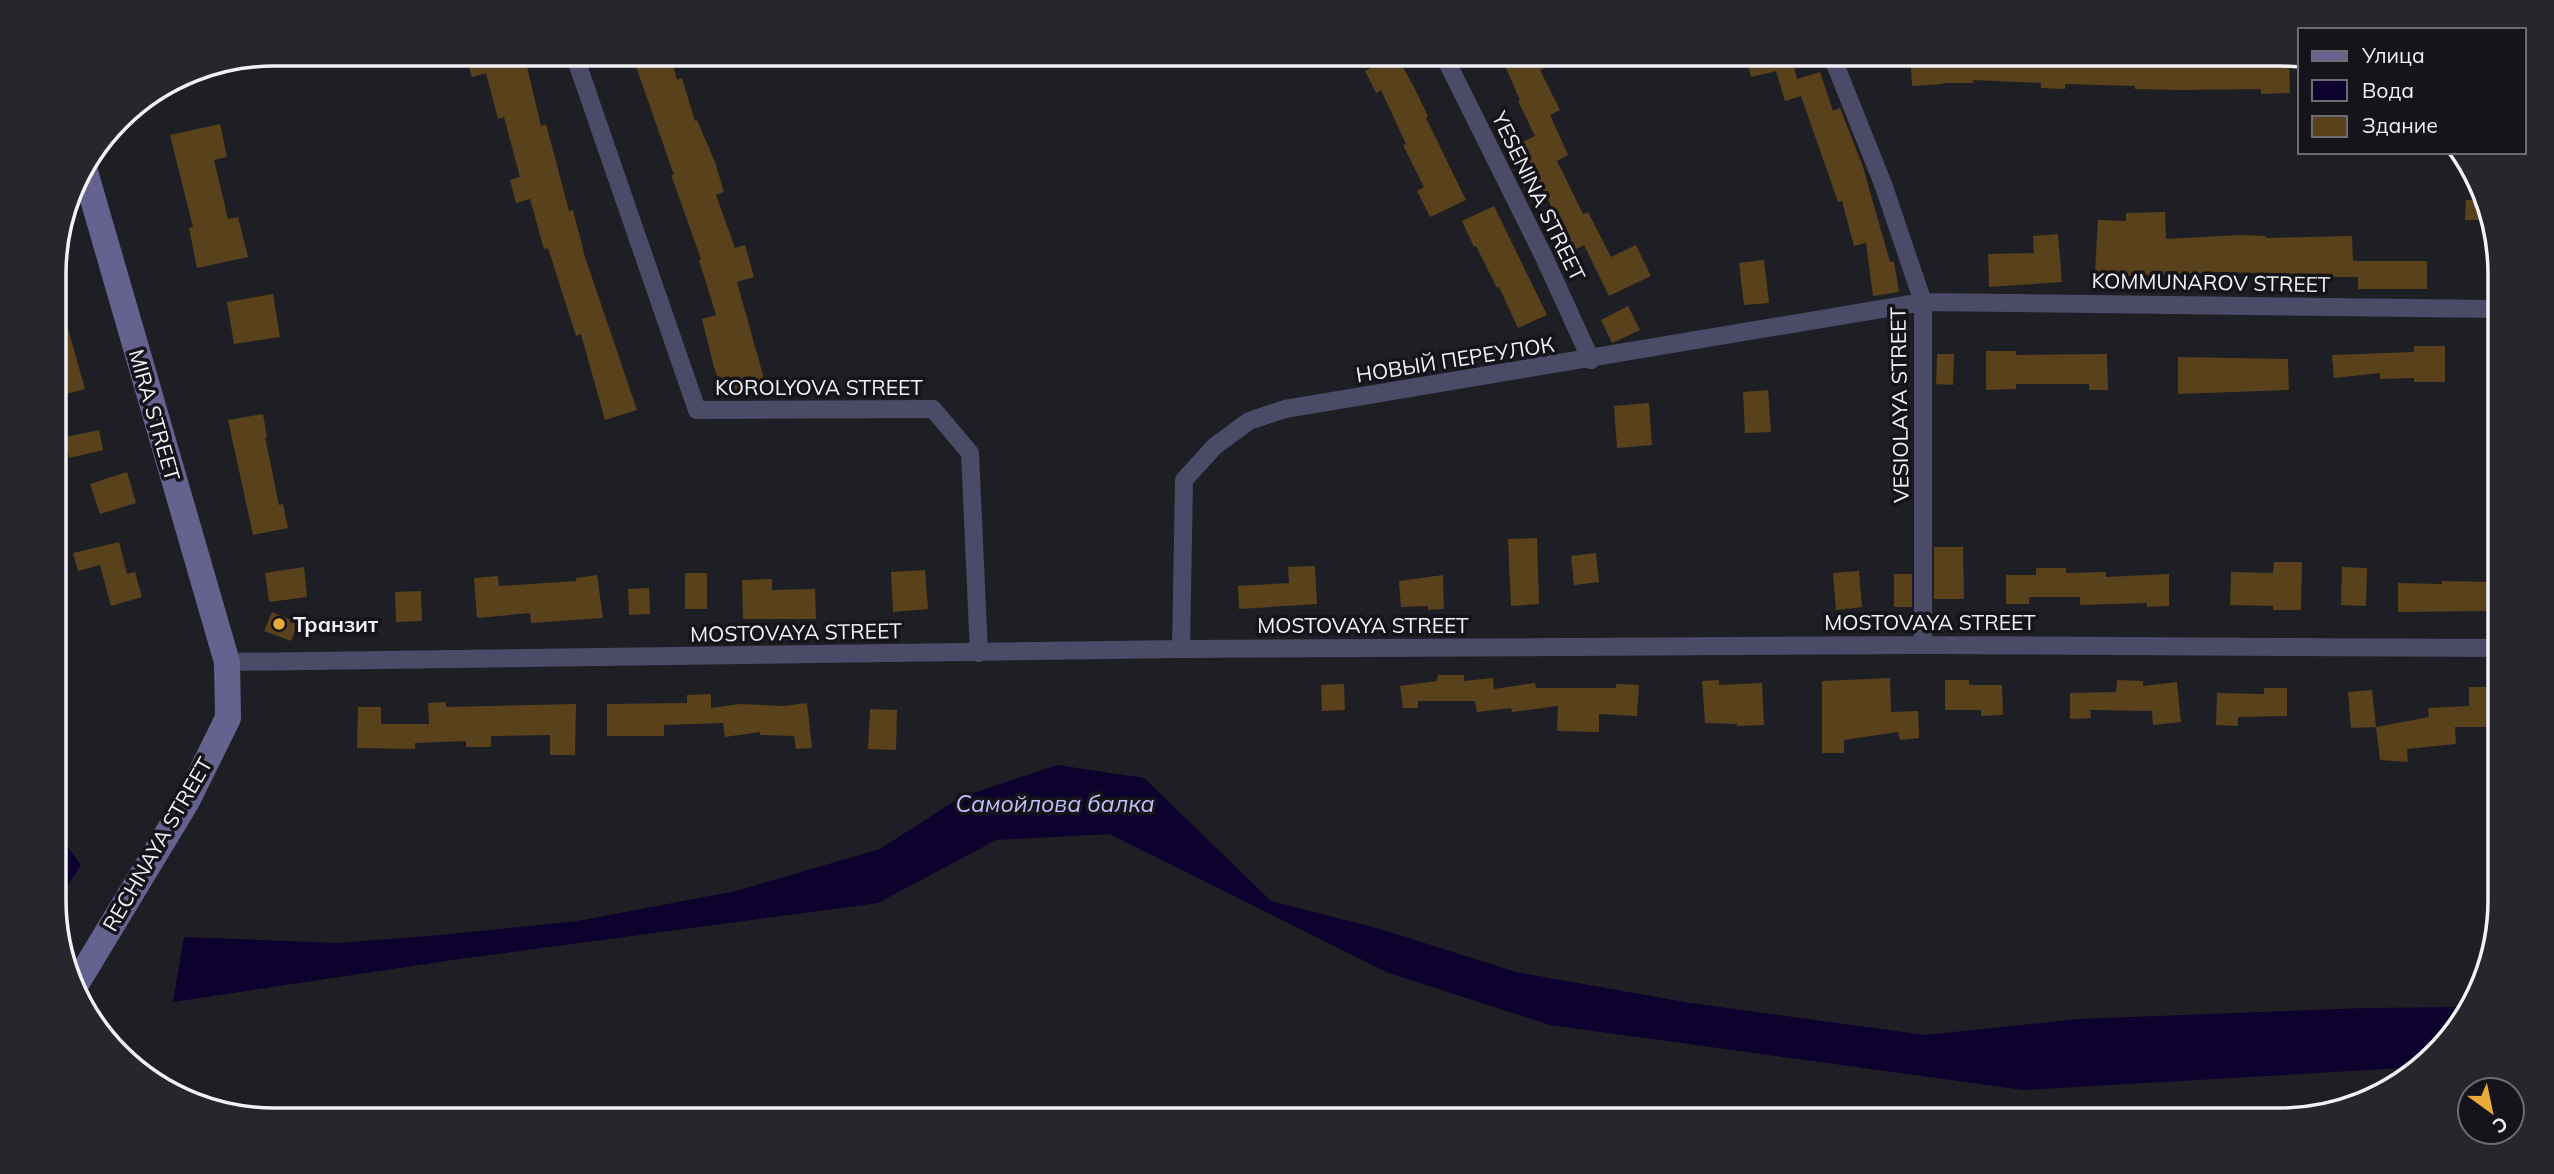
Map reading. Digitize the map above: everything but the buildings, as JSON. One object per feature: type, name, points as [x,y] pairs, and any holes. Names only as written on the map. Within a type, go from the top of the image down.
[{"type":"main road","name":"MIRA STREET","points":[[88,183],[227,662]]},
{"type":"main road","name":"RECHNAYA STREET","points":[[81,976],[187,801],[228,718],[227,662]]},
{"type":"street","name":"KOROLYOVA STREET","points":[[578,66],[697,410],[933,409],[970,453],[979,653]]},
{"type":"street","name":"YESENINA STREET","points":[[1449,66],[1543,255],[1591,360]]},
{"type":"street","name":"VESIOLAYA STREET","points":[[1836,66],[1883,184],[1923,302],[1923,645]]},
{"type":"street","name":"НОВЫЙ ПЕРЕУЛОК","points":[[1181,649],[1184,480],[1215,446],[1249,421],[1285,410],[1923,302]]},
{"type":"street","name":"KOMMUNAROV STREET","points":[[1923,302],[2488,309]]},
{"type":"street","name":"MOSTOVAYA STREET","points":[[227,662],[1181,649],[1923,645],[2488,648]]},
{"type":"water","name":"Самойлова балка","points":[[1057,765],[1144,778],[1271,901],[1380,929],[1516,972],[1690,1003],[1925,1035],[2079,1019],[2457,1007],[2427,1047],[2400,1068],[2024,1090],[1550,1025],[1389,973],[1109,834],[996,840],[878,903],[466,958],[173,1002],[184,937],[337,943],[578,921],[736,891],[880,849],[961,797]]},
{"type":"water","points":[[66,844],[81,865],[66,888]]},
{"type":"place","name":"Транзит","points":[[279,624]]}]
